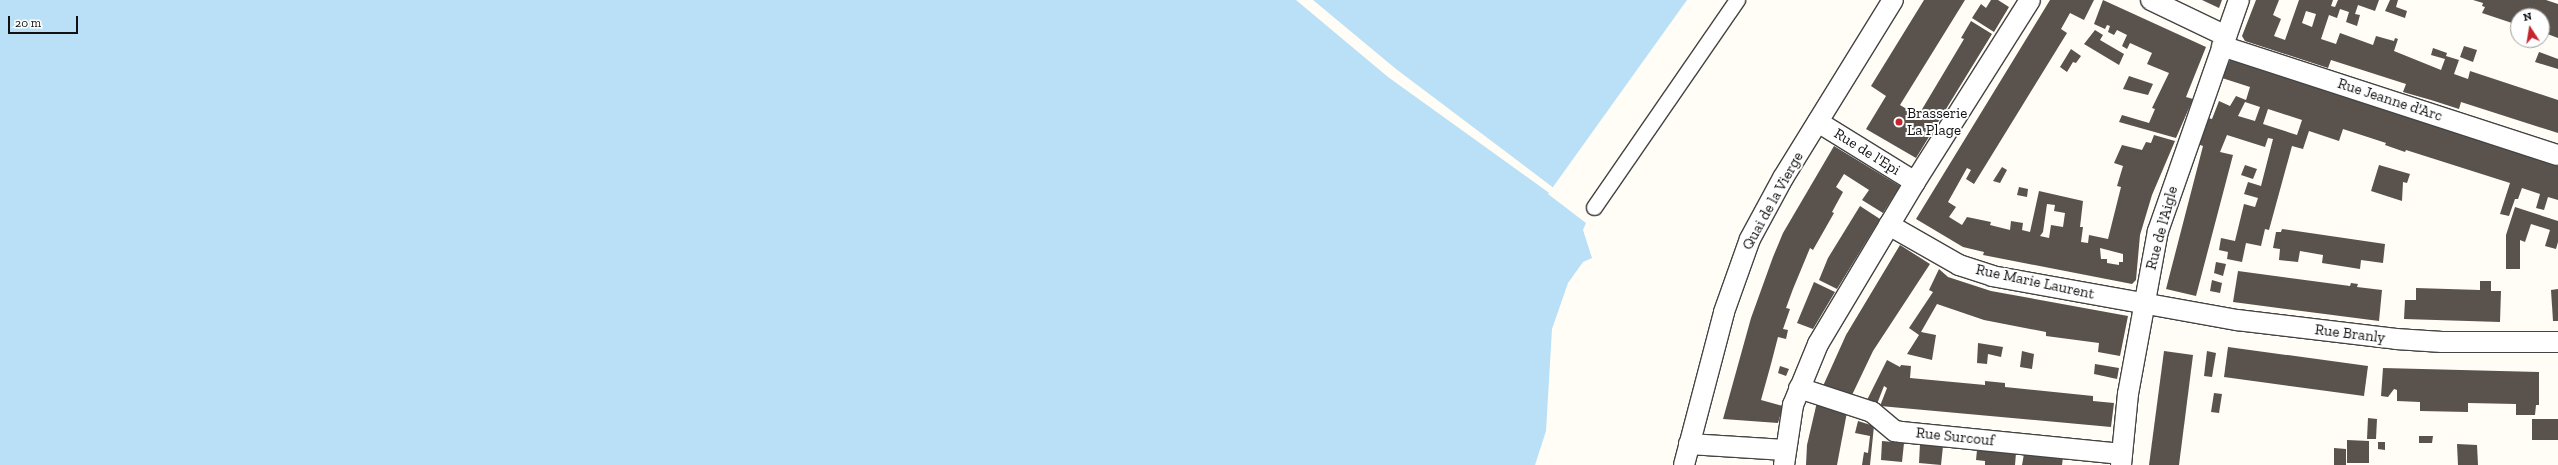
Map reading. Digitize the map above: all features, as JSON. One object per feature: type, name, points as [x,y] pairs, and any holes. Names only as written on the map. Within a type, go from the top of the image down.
[{"type":"street","points":[[1594,207],[1737,0]]},
{"type":"street","name":"Quai de la Vierge","points":[[1684,465],[1740,262],[1769,201],[1893,0]]},
{"type":"street","points":[[1689,444],[1784,457],[1799,388],[1818,344],[1915,182],[2030,0]]},
{"type":"street","name":"Rue Jeanne d'Arc","points":[[2151,0],[2224,41],[2558,155]]},
{"type":"street","name":"Rue de l'Aigle","points":[[2121,460],[2144,303],[2164,211],[2238,0]]},
{"type":"street","name":"Rue de l'Epi","points":[[1818,122],[1915,182]]},
{"type":"street","name":"Rue Marie Laurent","points":[[1889,225],[1943,257],[1976,271],[2144,303]]},
{"type":"street","name":"Rue Branly","points":[[2144,303],[2237,320],[2368,337],[2442,342],[2558,342]]},
{"type":"street","name":"Rue Surcouf","points":[[1799,388],[1872,412],[1895,431],[2121,460]]},
{"type":"water","points":[[0,0],[1687,0],[1548,194],[1586,223],[1583,230],[1592,258],[1583,262],[1568,283],[1552,329],[1546,431],[1535,465],[0,465]]},
{"type":"pier","points":[[1296,0],[1313,0],[1396,69],[1555,189],[1551,194],[1559,200],[1388,77]]},
{"type":"building","points":[[1924,0],[1965,0],[1900,105],[1918,116],[1964,39],[1961,38],[1971,21],[1992,34],[1916,158],[1866,129],[1886,96],[1871,86]]},
{"type":"building","points":[[1991,0],[1998,0],[2009,7],[1994,32],[1972,18],[1981,4],[1986,8]]},
{"type":"building","points":[[2050,0],[2094,0],[2084,20],[2070,13],[2061,29],[2067,33],[1974,184],[1966,179],[1971,170],[1967,168],[1948,202],[1956,207],[1949,217],[1962,225],[1967,217],[1991,222],[1990,225],[2010,230],[2011,221],[2023,223],[2022,230],[2030,232],[2039,191],[2083,201],[2080,227],[2083,227],[2081,242],[2088,243],[2089,235],[2108,239],[2121,187],[2117,186],[2123,166],[2114,163],[2122,145],[2142,150],[2146,142],[2151,143],[2154,135],[2175,141],[2152,195],[2140,235],[2136,280],[2132,284],[1983,255],[1984,252],[1963,247],[1916,219]],"holes":[[[2047,204],[2055,205],[2054,211],[2065,213],[2063,227],[2051,225],[2049,238],[2040,236],[2043,232]],[[2100,248],[2123,254],[2123,262],[2119,262],[2119,265],[2107,263],[2107,259],[2101,259]]]},
{"type":"building","points":[[2103,0],[2206,47],[2186,97],[2193,99],[2176,138],[2119,122],[2122,115],[2149,123],[2155,109],[2152,108],[2169,73],[2147,64],[2152,53],[2130,43],[2127,49],[2122,46],[2127,35],[2117,30],[2114,35],[2108,32],[2110,26],[2107,25],[2105,29],[2094,24]]},
{"type":"building","points":[[2202,0],[2222,0],[2219,8]]},
{"type":"building","points":[[2256,0],[2279,0],[2273,15],[2281,19],[2274,36],[2285,40],[2299,0],[2333,0],[2331,6],[2335,7],[2338,0],[2379,0],[2375,11],[2358,5],[2355,14],[2360,15],[2357,26],[2346,22],[2349,12],[2340,9],[2337,18],[2329,15],[2321,39],[2336,44],[2340,33],[2373,45],[2376,36],[2394,41],[2395,38],[2398,39],[2394,51],[2441,70],[2445,59],[2431,55],[2433,48],[2447,53],[2446,56],[2459,60],[2454,74],[2468,79],[2470,71],[2558,100],[2558,133],[2461,102],[2459,109],[2403,92],[2406,84],[2331,60],[2328,68],[2245,41],[2242,36]],"holes":[[[2306,11],[2316,14],[2312,27],[2302,23]]]},
{"type":"building","points":[[2390,0],[2398,0],[2396,7],[2407,11],[2405,18],[2385,11]]},
{"type":"building","points":[[2473,0],[2546,0],[2558,4],[2558,38],[2550,35],[2550,8],[2510,8],[2510,22],[2482,13],[2485,7],[2482,6],[2483,3]]},
{"type":"building","points":[[2095,30],[2103,35],[2100,40],[2124,54],[2119,65],[2084,44]]},
{"type":"building","points":[[2464,46],[2477,50],[2473,62],[2460,57]]},
{"type":"building","points":[[2071,49],[2081,56],[2076,63],[2073,62],[2067,72],[2060,67]]},
{"type":"building","points":[[2539,52],[2558,59],[2558,69],[2535,62]]},
{"type":"building","points":[[2230,60],[2558,166],[2558,200],[2548,197],[2544,210],[2536,208],[2540,194],[2522,188],[2518,199],[2515,199],[2509,216],[2500,214],[2510,183],[2406,150],[2405,152],[2385,145],[2386,143],[2343,129],[2339,141],[2309,131],[2303,149],[2292,146],[2269,230],[2265,229],[2261,246],[2246,243],[2242,262],[2227,259],[2228,252],[2219,250],[2221,238],[2235,241],[2244,204],[2255,207],[2258,198],[2244,194],[2248,182],[2261,186],[2273,139],[2268,138],[2265,147],[2227,135],[2220,152],[2233,155],[2196,296],[2166,289],[2203,146],[2197,144],[2208,118],[2212,119],[2219,101],[2230,106],[2236,96],[2246,100],[2250,87],[2222,78]],"holes":[[[2245,102],[2260,107],[2255,121],[2238,116]],[[2268,109],[2302,120],[2297,135],[2263,124]]]},
{"type":"building","points":[[2129,76],[2153,84],[2148,95],[2123,89]]},
{"type":"building","points":[[1834,146],[1900,186],[1883,213],[1862,200],[1869,190],[1844,174],[1836,187],[1843,192],[1832,212],[1834,213],[1813,250],[1810,248],[1786,308],[1790,309],[1783,329],[1788,330],[1786,339],[1778,337],[1761,400],[1783,406],[1778,423],[1723,419],[1751,318],[1773,257],[1783,233]]},
{"type":"building","points":[[2245,165],[2257,169],[2253,179],[2241,175]]},
{"type":"building","points":[[2379,165],[2410,174],[2407,183],[2403,182],[2402,201],[2371,191]]},
{"type":"building","points":[[2002,167],[2007,170],[2000,183],[1993,181]]},
{"type":"building","points":[[2019,187],[2028,189],[2027,197],[2017,195]]},
{"type":"building","points":[[1860,206],[1880,219],[1837,289],[1819,280],[1828,258]]},
{"type":"building","points":[[2515,207],[2558,221],[2558,242],[2556,249],[2545,246],[2550,230],[2531,224],[2525,242],[2520,240],[2520,269],[2506,269],[2506,235]]},
{"type":"building","points":[[2282,229],[2385,244],[2383,263],[2361,260],[2360,269],[2322,263],[2323,255],[2300,251],[2298,262],[2279,260],[2280,249],[2273,248],[2276,232],[2281,232]]},
{"type":"building","points":[[1900,245],[1930,264],[1873,351],[1852,395],[1823,386],[1846,335]]},
{"type":"building","points":[[2216,262],[2226,264],[2223,276],[2214,273]]},
{"type":"building","points":[[1939,269],[1948,277],[1991,291],[2128,316],[2120,356],[2098,352],[2099,343],[2046,336],[2046,332],[1984,320],[1937,304],[1921,332],[1936,335],[1932,360],[1907,354],[1919,335],[1909,328],[1933,292],[1929,290]]},
{"type":"building","points":[[2238,271],[2350,286],[2351,283],[2358,284],[2357,287],[2382,290],[2379,321],[2233,302]]},
{"type":"building","points":[[2212,280],[2222,283],[2220,293],[2210,291]]},
{"type":"building","points":[[2480,281],[2491,281],[2491,291],[2501,291],[2500,322],[2404,319],[2405,300],[2416,300],[2416,288],[2480,290]]},
{"type":"building","points":[[1814,282],[1835,292],[1813,329],[1797,323]]},
{"type":"building","points":[[2558,289],[2558,321],[2553,321],[2551,290]]},
{"type":"building","points":[[1978,343],[2003,347],[2001,357],[1988,354],[1987,364],[1977,363]]},
{"type":"building","points":[[2228,347],[2368,366],[2364,396],[2224,377]]},
{"type":"building","points":[[2022,351],[2034,354],[2032,369],[2020,367]]},
{"type":"building","points":[[2164,351],[2193,355],[2179,465],[2149,465]]},
{"type":"building","points":[[2207,351],[2216,353],[2212,377],[2204,376]]},
{"type":"building","points":[[1887,360],[1900,367],[1901,365],[1911,366],[1910,378],[1985,385],[1985,381],[2005,383],[2005,387],[2093,396],[2093,401],[2114,403],[2111,427],[1880,406],[1887,388],[1884,386],[1877,404],[1867,400]]},
{"type":"building","points":[[2095,364],[2119,368],[2117,379],[2094,374]]},
{"type":"building","points":[[1780,366],[1789,369],[1786,376],[1778,373]]},
{"type":"building","points":[[2383,368],[2539,372],[2539,405],[2536,405],[2535,415],[2516,415],[2516,404],[2468,403],[2468,412],[2420,411],[2420,402],[2397,401],[2397,390],[2394,389],[2388,397],[2381,396]]},
{"type":"building","points":[[2214,393],[2222,394],[2219,413],[2211,412]]},
{"type":"building","points":[[1817,402],[1847,412],[1837,465],[1806,465],[1807,445]]},
{"type":"building","points":[[2368,418],[2377,419],[2376,439],[2367,439]]},
{"type":"building","points":[[2532,419],[2558,419],[2558,440],[2532,440]]},
{"type":"building","points":[[1858,421],[1874,426],[1870,465],[1862,465],[1864,452],[1868,453],[1870,436],[1855,433]]},
{"type":"building","points":[[2419,436],[2433,436],[2432,443],[2419,443]]},
{"type":"building","points":[[2347,440],[2369,441],[2369,463],[2347,463]]},
{"type":"building","points":[[1882,441],[1904,443],[1902,462],[1881,460]]},
{"type":"building","points":[[2378,442],[2385,442],[2385,450],[2378,449]]},
{"type":"building","points":[[1920,444],[1943,446],[1941,465],[1919,463]]},
{"type":"building","points":[[2457,444],[2477,445],[2478,465],[2458,465]]},
{"type":"building","points":[[2334,448],[2346,449],[2346,465],[2334,465]]},
{"type":"building","points":[[1977,450],[2016,453],[2015,465],[1985,465],[1985,461],[1976,460]]},
{"type":"building","points":[[2024,454],[2063,457],[2062,465],[2022,465]]},
{"type":"place","name":"Brasserie La Plage","points":[[1899,122]]}]
